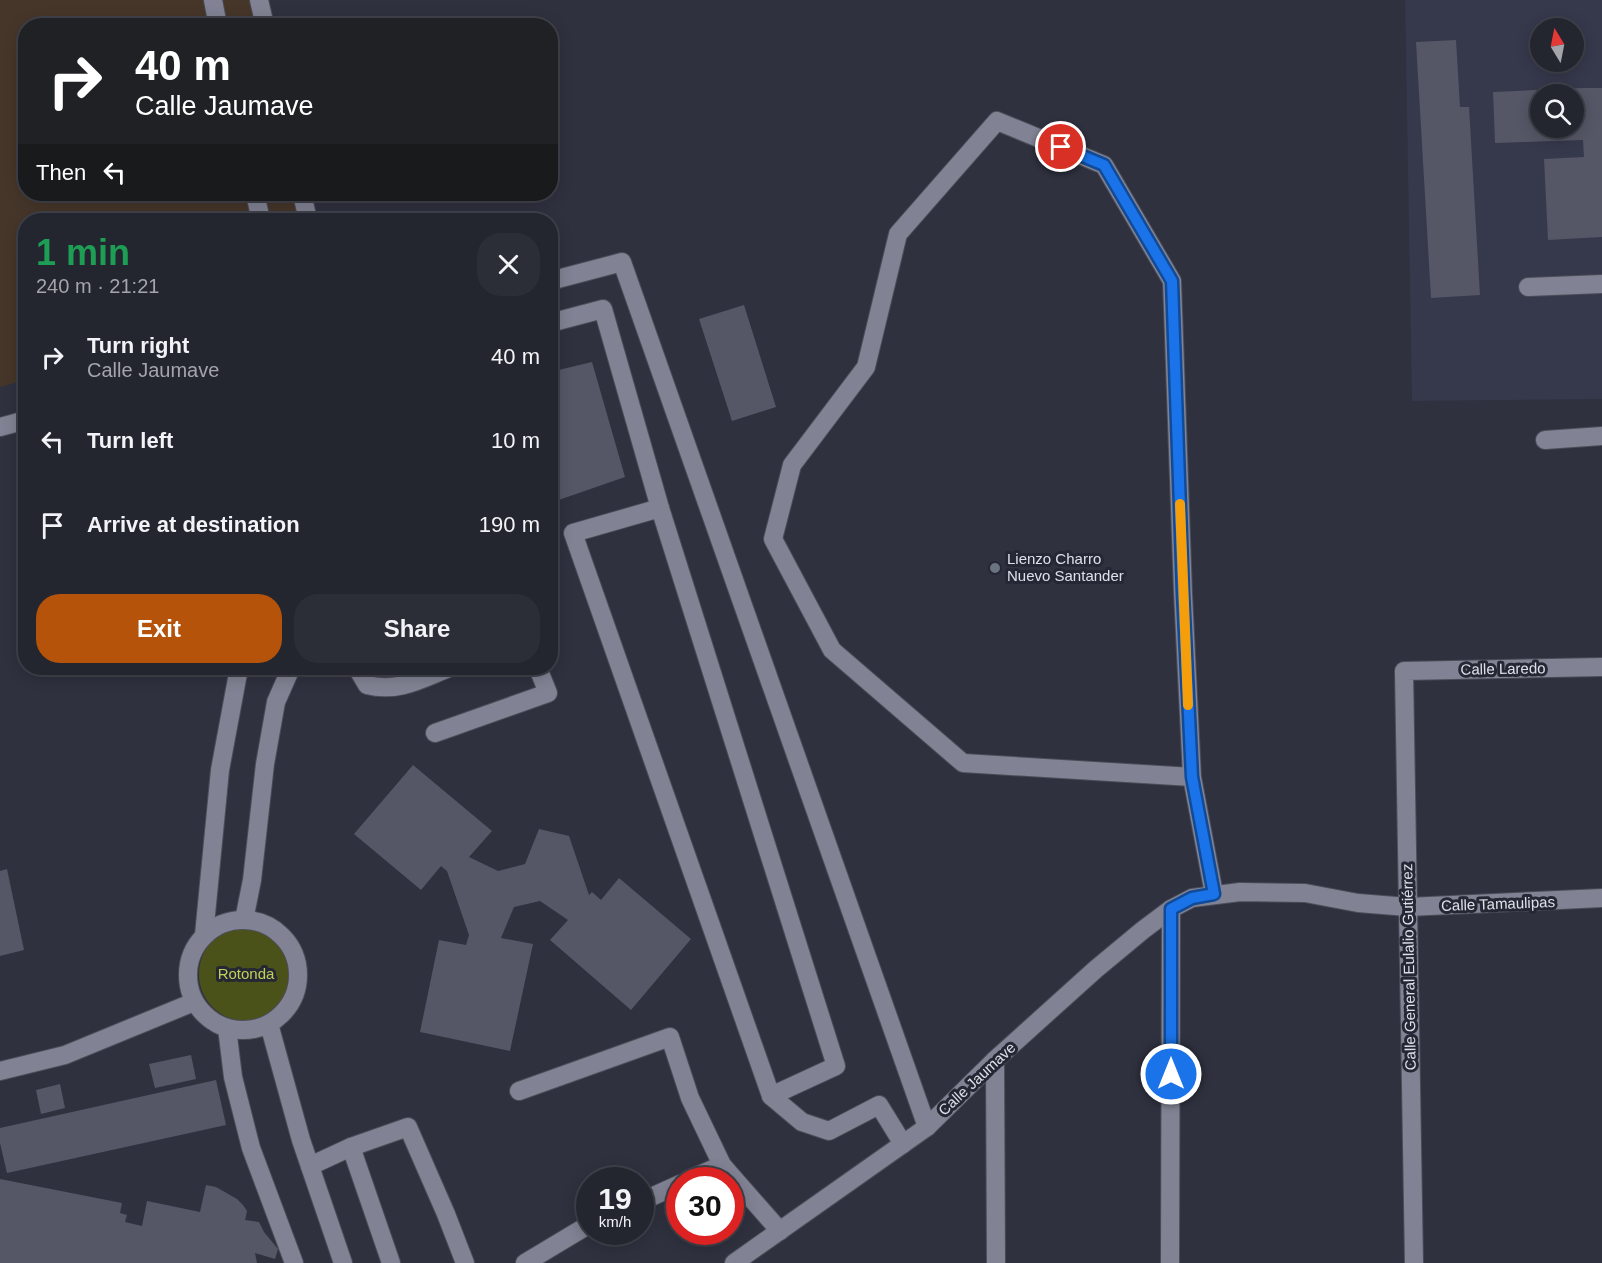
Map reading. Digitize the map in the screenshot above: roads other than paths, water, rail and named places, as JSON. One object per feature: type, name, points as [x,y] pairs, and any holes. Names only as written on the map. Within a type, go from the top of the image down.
[{"type":"street","points":[[213,0],[216,18]]},
{"type":"street","points":[[259,0],[263,18]]},
{"type":"street","points":[[1192,777],[963,763],[832,650],[773,538],[792,465],[866,367],[898,234],[997,121],[1104,165],[1172,281],[1183,604],[1192,777],[1214,894]]},
{"type":"street","points":[[558,279],[622,262],[927,1127]]},
{"type":"street","points":[[1528,287],[1602,284]]},
{"type":"street","points":[[558,321],[603,309],[660,508],[837,1066],[771,1096]]},
{"type":"street","points":[[0,427],[18,422]]},
{"type":"street","points":[[1545,440],[1602,436]]},
{"type":"street","points":[[660,508],[573,534],[771,1096],[802,1122],[830,1131],[879,1106],[903,1144]]},
{"type":"street","name":"Calle Laredo","points":[[1404,671],[1602,667]]},
{"type":"street","name":"Calle General Eulalio Gutiérrez","points":[[1404,671],[1414,1263]]},
{"type":"street","points":[[204,935],[220,770],[238,675]]},
{"type":"street","points":[[244,920],[262,805],[265,764],[276,702],[288,675]]},
{"type":"street","points":[[361,675],[367,685],[382,689],[404,686],[432,675]]},
{"type":"street","points":[[435,733],[548,693],[541,675]]},
{"type":"street","name":"Calle Tamaulipas","points":[[1214,894],[1305,893],[1358,903],[1408,907],[1602,898]]},
{"type":"street","name":"Calle Jaumave","points":[[735,1263],[927,1127],[995,1060],[1034,1027],[1095,969],[1171,909],[1192,898],[1214,894]]},
{"type":"street","points":[[1170,1263],[1171,909]]},
{"type":"street","points":[[244,920],[265,925],[283,937],[297,962],[298,976],[296,991],[281,1016],[255,1029],[241,1030],[227,1028],[202,1014],[194,1002],[187,974],[189,960],[195,946],[204,935],[230,921],[244,920]]},
{"type":"street","points":[[0,1071],[65,1055],[194,1002]]},
{"type":"street","points":[[269,1024],[310,1166],[343,1263]]},
{"type":"street","points":[[227,1028],[233,1077],[251,1148],[294,1263]]},
{"type":"street","points":[[519,1091],[670,1037],[690,1098],[722,1165],[780,1231]]},
{"type":"street","points":[[995,1060],[996,1263]]},
{"type":"street","points":[[310,1166],[351,1147],[408,1127],[465,1263]]},
{"type":"street","points":[[351,1147],[391,1263]]},
{"type":"street","points":[[717,1167],[722,1165]]},
{"type":"street","points":[[525,1263],[576,1232]]},
{"type":"place","name":"Lienzo Charro Nuevo Santander","points":[[995,568]]},
{"type":"park label","name":"Rotonda","points":[[246,974]]}]
